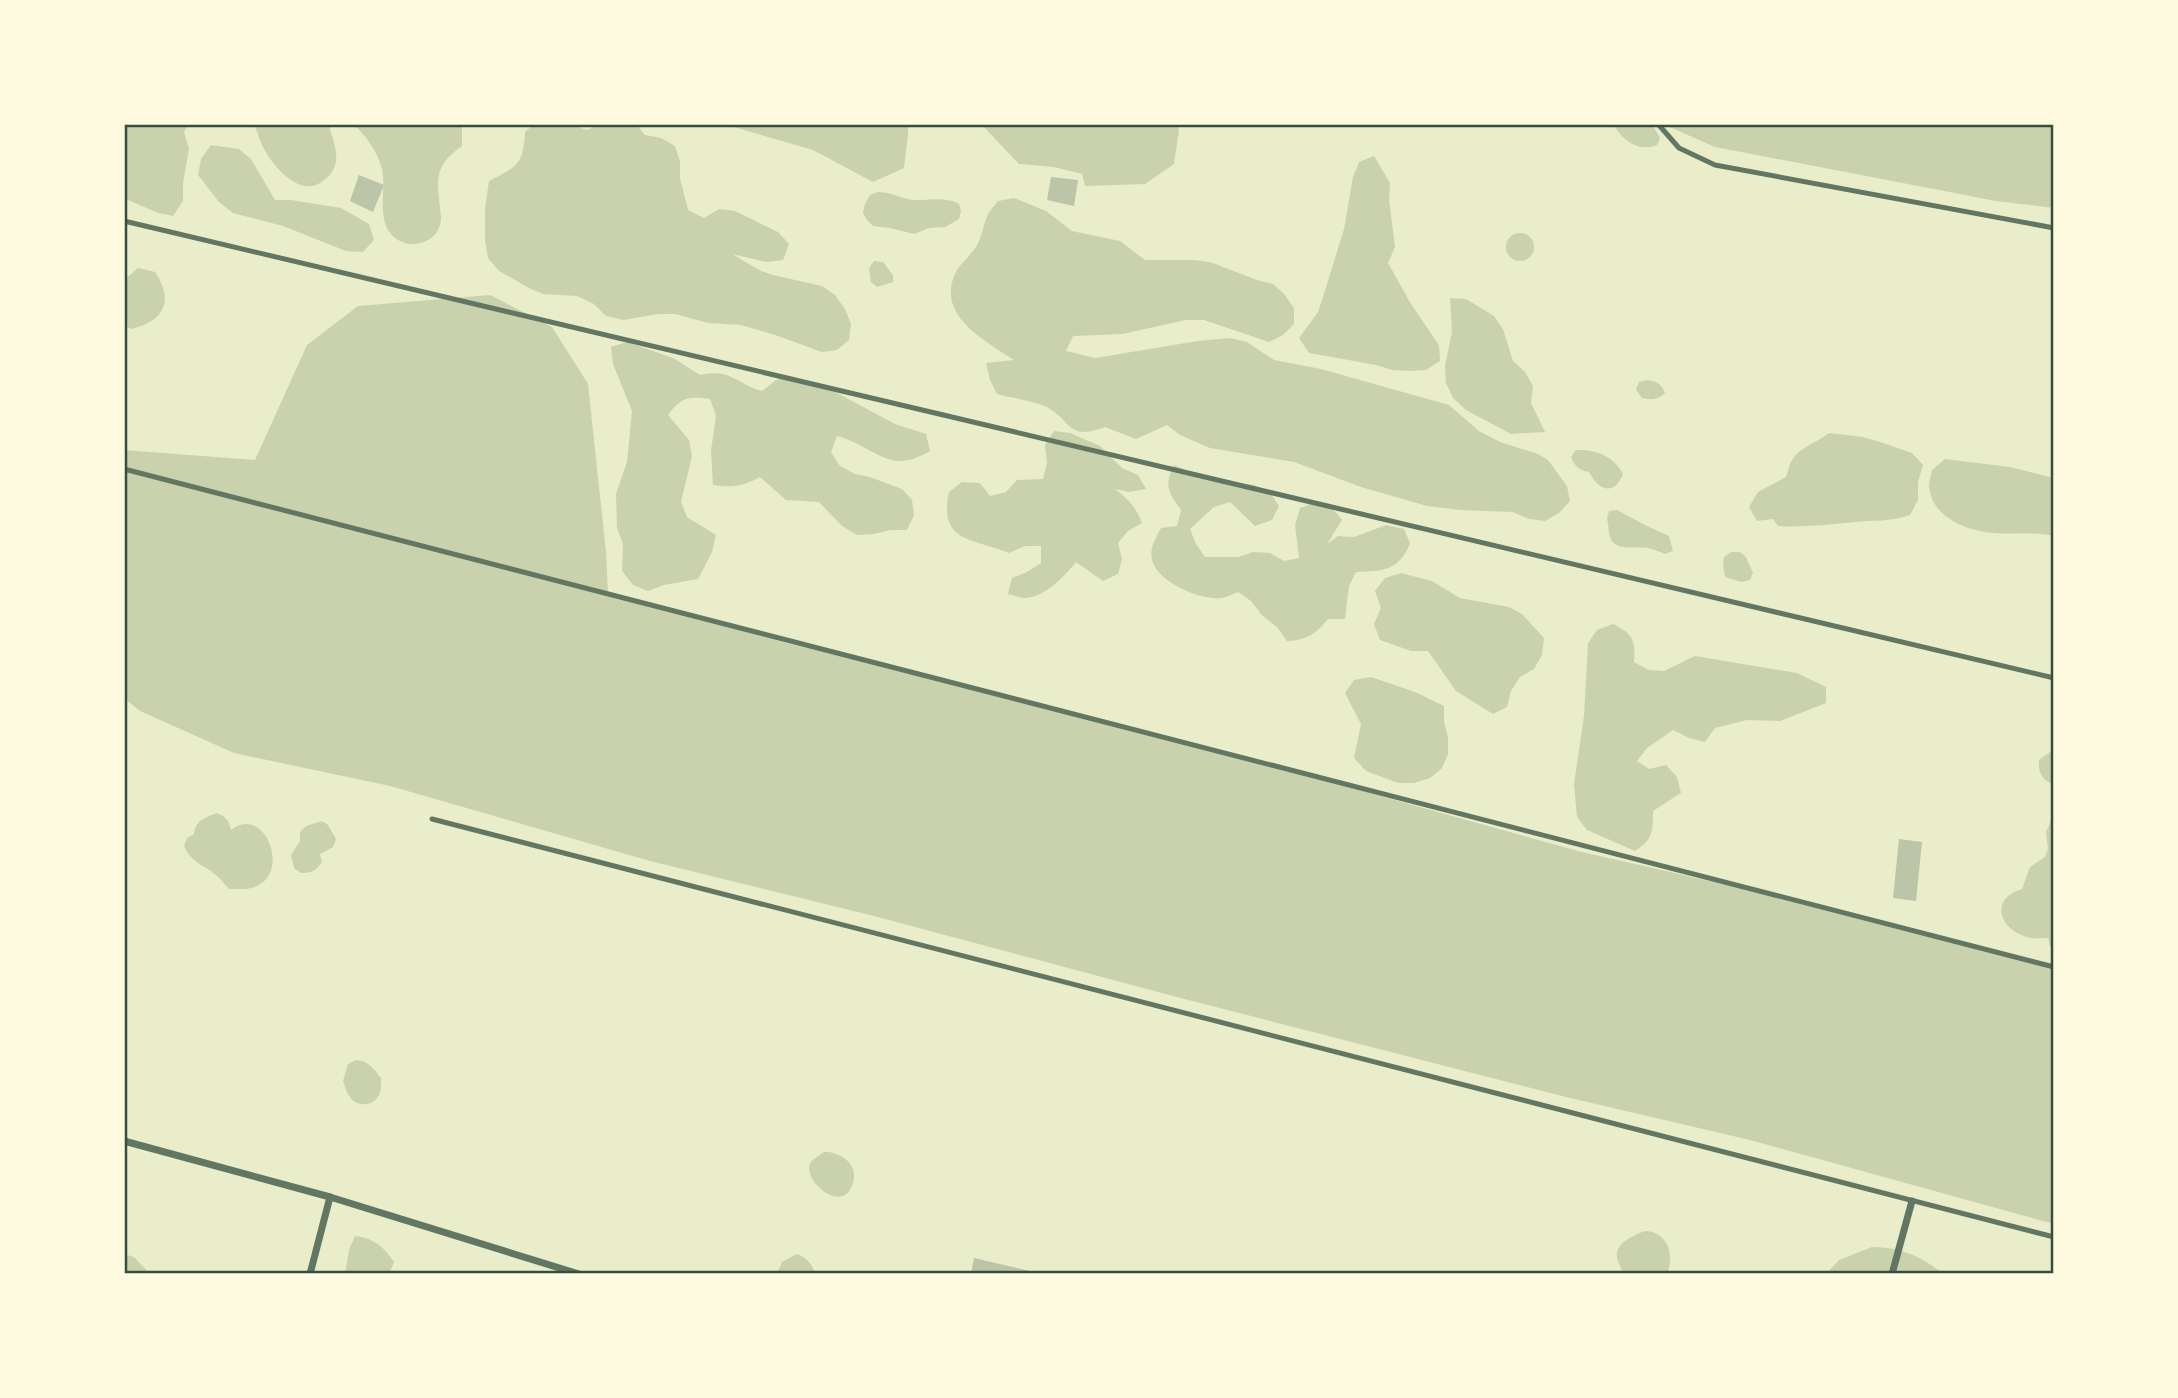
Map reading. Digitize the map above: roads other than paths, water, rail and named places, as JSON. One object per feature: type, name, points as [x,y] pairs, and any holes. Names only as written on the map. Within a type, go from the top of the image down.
[{"type":"street","points":[[124,1141],[330,1197],[579,1274]]},
{"type":"street","points":[[310,1274],[330,1197]]},
{"type":"street","points":[[1892,1274],[1912,1201]]},
{"type":"lane","points":[[1658,124],[1679,148],[1715,164],[2054,228]]},
{"type":"lane","points":[[124,221],[2054,678]]},
{"type":"lane","points":[[124,469],[2054,967]]},
{"type":"lane","points":[[432,819],[2054,1237]]}]
